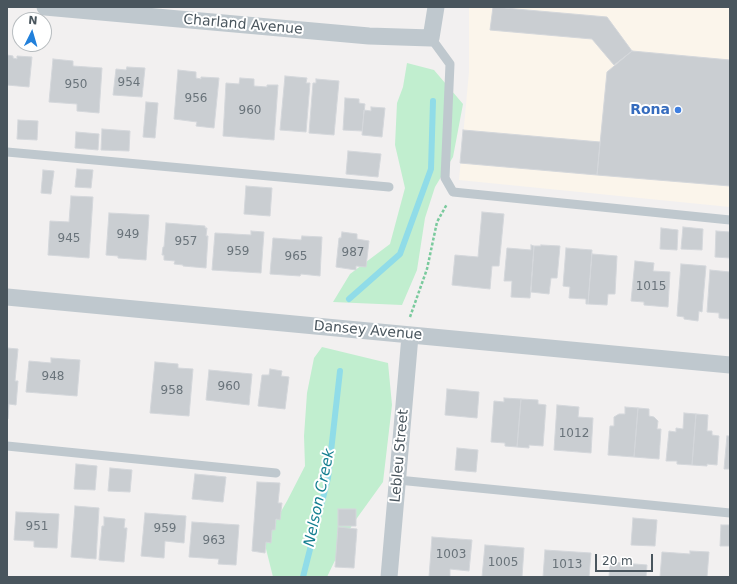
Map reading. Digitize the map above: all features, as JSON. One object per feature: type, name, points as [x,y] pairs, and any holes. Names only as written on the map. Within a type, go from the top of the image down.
[{"type":"street","name":"Charland Avenue","points":[[45,7],[369,36],[431,38]]},
{"type":"street","points":[[431,38],[436,7]]},
{"type":"street","name":"Dansey Avenue","points":[[7,297],[730,365]]},
{"type":"street","name":"Lebleu Street","points":[[389,577],[410,336]]},
{"type":"lane","points":[[431,38],[450,64],[445,178],[453,192],[730,220]]},
{"type":"lane","points":[[7,152],[389,187]]},
{"type":"lane","points":[[7,446],[276,473]]},
{"type":"lane","points":[[398,480],[730,513]]},
{"type":"path","points":[[410,317],[410,313],[427,269],[437,222],[453,192]]},
{"type":"shaded area","points":[[469,7],[730,7],[730,207],[459,180],[469,72]]},
{"type":"green space","points":[[407,63],[434,70],[463,104],[453,157],[435,187],[425,218],[417,270],[402,305],[333,302],[350,274],[390,244],[405,188],[395,145],[397,103],[403,87]]},
{"type":"green space","points":[[322,347],[388,363],[392,405],[383,482],[352,525],[327,577],[273,577],[264,541],[305,466],[304,436],[307,393],[314,358]]},
{"type":"building","points":[[493,7],[607,17],[632,51],[614,65],[592,39],[490,30]]},
{"type":"building","points":[[632,51],[730,60],[730,186],[597,175],[607,72]]},
{"type":"building","points":[[7,55],[13,56],[13,58],[17,59],[17,56],[32,57],[29,87],[7,85]]},
{"type":"building","points":[[53,59],[73,61],[73,66],[102,68],[99,113],[77,111],[77,104],[49,102]]},
{"type":"building","points":[[127,67],[145,68],[142,97],[113,95],[116,69],[126,70]]},
{"type":"building","points":[[178,70],[196,72],[196,78],[201,79],[201,77],[219,78],[214,128],[196,126],[197,122],[174,119]]},
{"type":"building","points":[[285,76],[307,78],[306,83],[310,83],[306,132],[280,130]]},
{"type":"building","points":[[240,78],[254,79],[254,86],[267,87],[267,85],[278,85],[274,140],[223,136],[226,83],[239,84]]},
{"type":"building","points":[[316,79],[339,81],[334,135],[309,133],[313,83],[316,83]]},
{"type":"building","points":[[345,98],[359,99],[359,103],[365,104],[362,131],[343,130]]},
{"type":"building","points":[[146,102],[158,103],[155,138],[143,137]]},
{"type":"building","points":[[371,107],[385,108],[382,137],[362,135],[364,110],[371,111]]},
{"type":"building","points":[[18,120],[38,121],[37,140],[17,139]]},
{"type":"building","points":[[102,129],[130,131],[129,151],[101,150]]},
{"type":"building","points":[[463,130],[600,142],[597,175],[460,163]]},
{"type":"building","points":[[76,132],[99,134],[98,150],[75,148]]},
{"type":"building","points":[[348,151],[381,154],[378,177],[346,174]]},
{"type":"building","points":[[77,169],[93,170],[91,188],[75,187]]},
{"type":"building","points":[[43,170],[54,171],[51,194],[41,193]]},
{"type":"building","points":[[246,186],[272,188],[270,216],[244,214]]},
{"type":"building","points":[[71,196],[93,197],[89,258],[48,255],[50,221],[69,222]]},
{"type":"building","points":[[482,212],[504,214],[499,266],[492,266],[490,289],[452,285],[455,255],[478,257]]},
{"type":"building","points":[[109,213],[149,215],[146,260],[118,258],[118,256],[106,255]]},
{"type":"building","points":[[166,223],[205,226],[205,228],[207,228],[206,268],[183,266],[174,264],[175,261],[164,260],[164,255],[162,255]]},
{"type":"building","points":[[683,227],[703,229],[702,250],[681,249]]},
{"type":"building","points":[[661,228],[678,230],[677,250],[660,249]]},
{"type":"building","points":[[251,231],[264,232],[261,273],[212,270],[215,233],[251,235]]},
{"type":"building","points":[[716,231],[730,232],[730,258],[715,257]]},
{"type":"building","points":[[342,232],[357,234],[357,239],[369,241],[366,267],[356,266],[356,270],[336,267],[339,238],[341,238]]},
{"type":"building","points":[[302,236],[322,237],[320,276],[301,274],[300,276],[270,274],[273,238],[301,240]]},
{"type":"building","points":[[531,245],[534,246],[530,298],[511,297],[512,281],[504,281],[507,248],[531,250]]},
{"type":"building","points":[[534,246],[560,246],[557,278],[551,278],[549,294],[531,292]]},
{"type":"building","points":[[566,248],[592,250],[588,304],[586,304],[586,299],[569,298],[570,287],[563,286]]},
{"type":"building","points":[[592,254],[617,256],[615,294],[608,294],[607,305],[588,304]]},
{"type":"building","points":[[635,261],[654,263],[653,271],[670,272],[668,307],[644,305],[644,302],[631,301]]},
{"type":"building","points":[[681,264],[706,266],[702,312],[699,311],[698,321],[684,319],[684,317],[677,316]]},
{"type":"building","points":[[710,270],[730,272],[730,319],[719,318],[719,313],[707,312]]},
{"type":"building","points":[[7,348],[18,349],[15,381],[18,381],[16,405],[9,404],[8,419],[7,418]]},
{"type":"building","points":[[51,358],[80,360],[77,396],[26,392],[29,361],[51,363]]},
{"type":"building","points":[[155,362],[178,364],[178,368],[193,369],[189,416],[150,413]]},
{"type":"building","points":[[270,369],[282,371],[281,376],[289,377],[285,409],[258,406],[262,375],[269,375]]},
{"type":"building","points":[[209,370],[252,374],[249,405],[206,400]]},
{"type":"building","points":[[447,389],[479,392],[477,418],[445,415]]},
{"type":"building","points":[[504,398],[521,399],[517,447],[505,446],[505,443],[491,442],[494,401],[504,402]]},
{"type":"building","points":[[521,399],[538,400],[538,404],[546,405],[543,446],[529,445],[529,448],[517,447]]},
{"type":"building","points":[[557,405],[579,407],[578,417],[593,418],[591,453],[554,450]]},
{"type":"building","points":[[625,407],[638,408],[634,457],[608,455],[610,426],[614,426],[614,417],[619,414],[625,414]]},
{"type":"building","points":[[638,408],[649,409],[649,416],[654,417],[658,421],[657,429],[661,429],[659,459],[634,457]]},
{"type":"building","points":[[684,413],[696,414],[692,465],[677,464],[677,461],[666,461],[669,431],[676,432],[676,428],[683,429]]},
{"type":"building","points":[[696,414],[708,415],[707,431],[712,431],[712,435],[719,436],[717,465],[692,465]]},
{"type":"building","points":[[727,436],[730,436],[730,469],[724,469]]},
{"type":"building","points":[[457,448],[478,450],[476,472],[455,470]]},
{"type":"building","points":[[76,464],[97,466],[95,490],[74,489]]},
{"type":"building","points":[[110,468],[132,470],[130,492],[108,491]]},
{"type":"building","points":[[195,474],[226,477],[223,502],[192,499]]},
{"type":"building","points":[[257,482],[280,483],[278,503],[282,503],[280,520],[276,519],[275,530],[272,530],[271,543],[266,542],[265,553],[252,551]]},
{"type":"building","points":[[75,506],[99,508],[96,559],[71,557]]},
{"type":"building","points":[[338,509],[356,509],[356,526],[338,526]]},
{"type":"building","points":[[16,512],[59,514],[57,548],[34,547],[34,541],[14,540]]},
{"type":"building","points":[[145,513],[186,516],[184,543],[165,541],[164,558],[141,556]]},
{"type":"building","points":[[104,517],[125,519],[124,528],[127,528],[124,562],[99,560]]},
{"type":"building","points":[[633,518],[657,520],[655,546],[631,545]]},
{"type":"building","points":[[192,522],[239,525],[236,565],[218,564],[219,559],[189,557]]},
{"type":"building","points":[[721,525],[730,525],[730,546],[720,546]]},
{"type":"building","points":[[338,527],[357,529],[354,568],[335,567]]},
{"type":"building","points":[[432,537],[472,540],[469,571],[450,569],[450,577],[429,577]]},
{"type":"building","points":[[485,545],[524,548],[522,577],[482,577]]},
{"type":"building","points":[[545,550],[591,553],[589,577],[543,577]]},
{"type":"building","points":[[690,551],[709,552],[707,577],[660,577],[662,552],[690,554]]},
{"type":"building","points":[[610,562],[647,565],[646,577],[609,577]]},
{"type":"waterway","name":"Nelson Creek","points":[[349,299],[400,254],[431,169],[433,101]]},
{"type":"waterway","name":"Nelson Creek","points":[[303,577],[328,478],[340,371]]},
{"type":"place","name":"Rona","points":[[678,110]]}]
